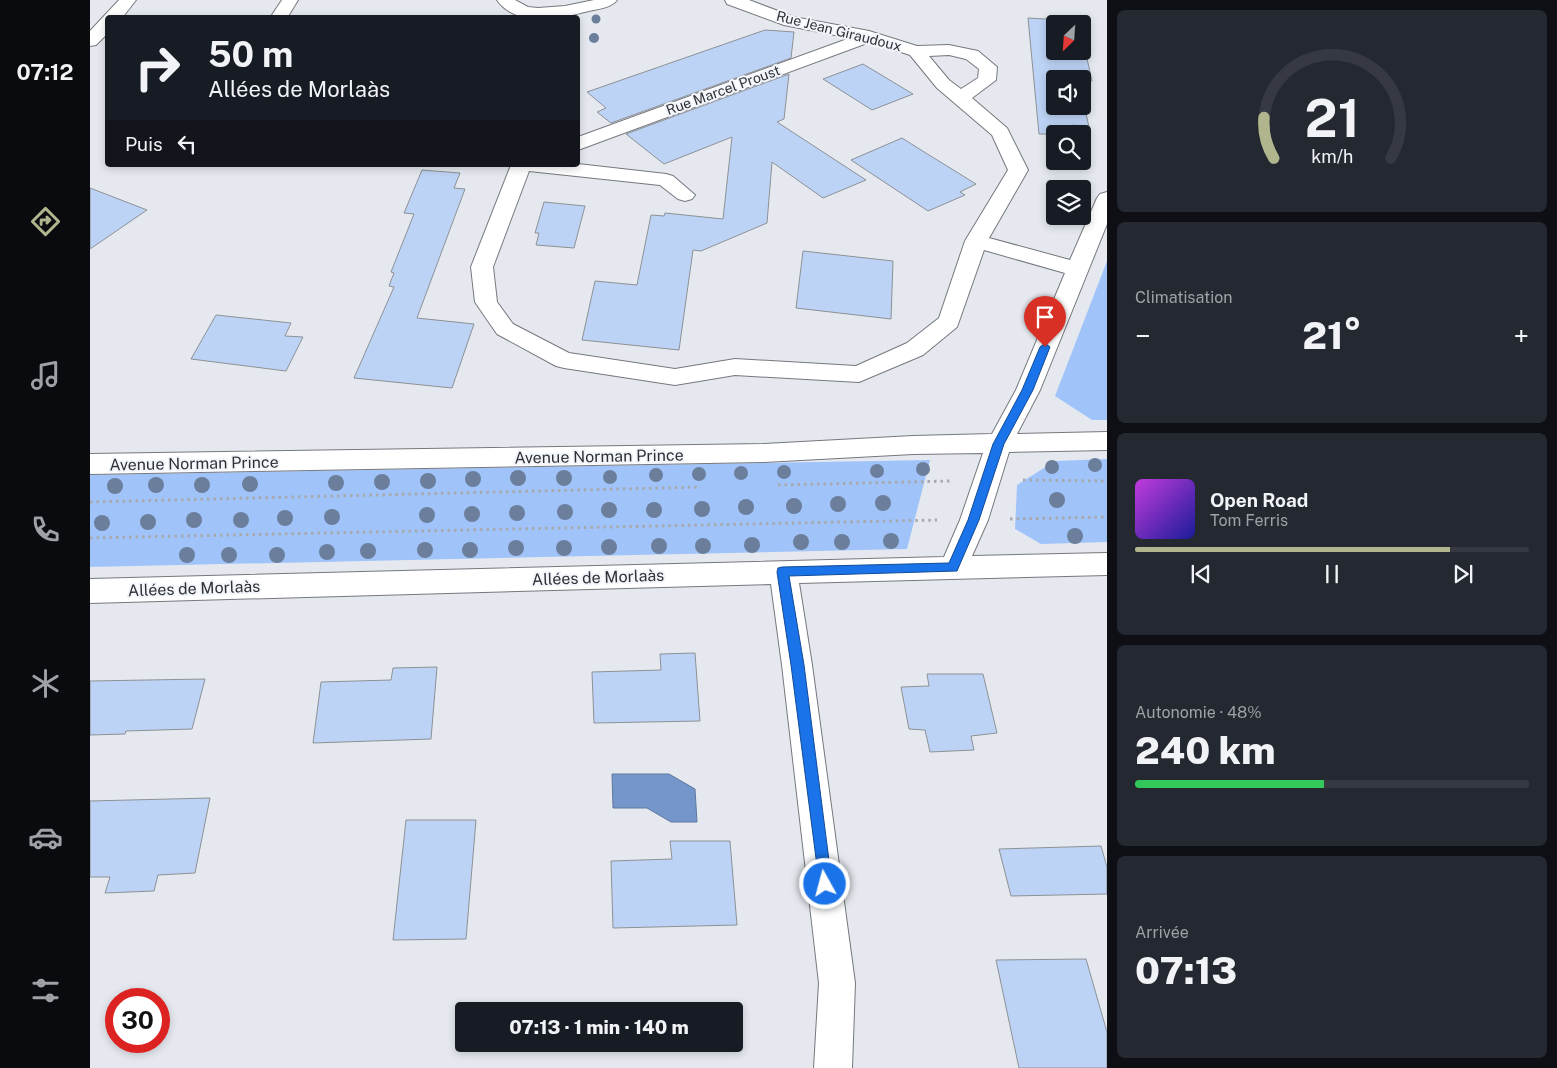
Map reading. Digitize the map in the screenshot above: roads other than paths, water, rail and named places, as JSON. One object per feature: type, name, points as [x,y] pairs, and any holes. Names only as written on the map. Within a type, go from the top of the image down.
[{"type":"street","points":[[115,15],[128,0]]},
{"type":"street","points":[[280,15],[290,0]]},
{"type":"street","points":[[505,0],[518,10],[549,15],[609,0]]},
{"type":"street","name":"Rue Jean Giraudoux","points":[[733,0],[790,21],[869,36],[916,51],[948,50],[972,55],[988,67],[987,80],[960,98]]},
{"type":"street","points":[[90,41],[105,25]]},
{"type":"street","name":"Rue Marcel Proust","points":[[580,143],[869,36]]},
{"type":"street","name":"Rue Jean Giraudoux","points":[[916,51],[943,84],[1000,132],[1018,170],[974,246]]},
{"type":"street","points":[[520,167],[482,267],[486,302],[505,329],[564,360],[675,377],[735,368],[859,374],[915,349],[949,322],[974,246],[1075,276]]},
{"type":"street","points":[[546,167],[666,180],[685,195]]},
{"type":"street","points":[[953,568],[974,520],[999,444],[1028,390],[1107,198]]},
{"type":"street","name":"Avenue Norman Prince","points":[[90,464],[764,453],[913,444],[1107,441]]},
{"type":"street","name":"Allées de Morlaàs","points":[[90,591],[1107,564]]},
{"type":"street","points":[[782,572],[797,665],[837,983],[833,1068]]}]
